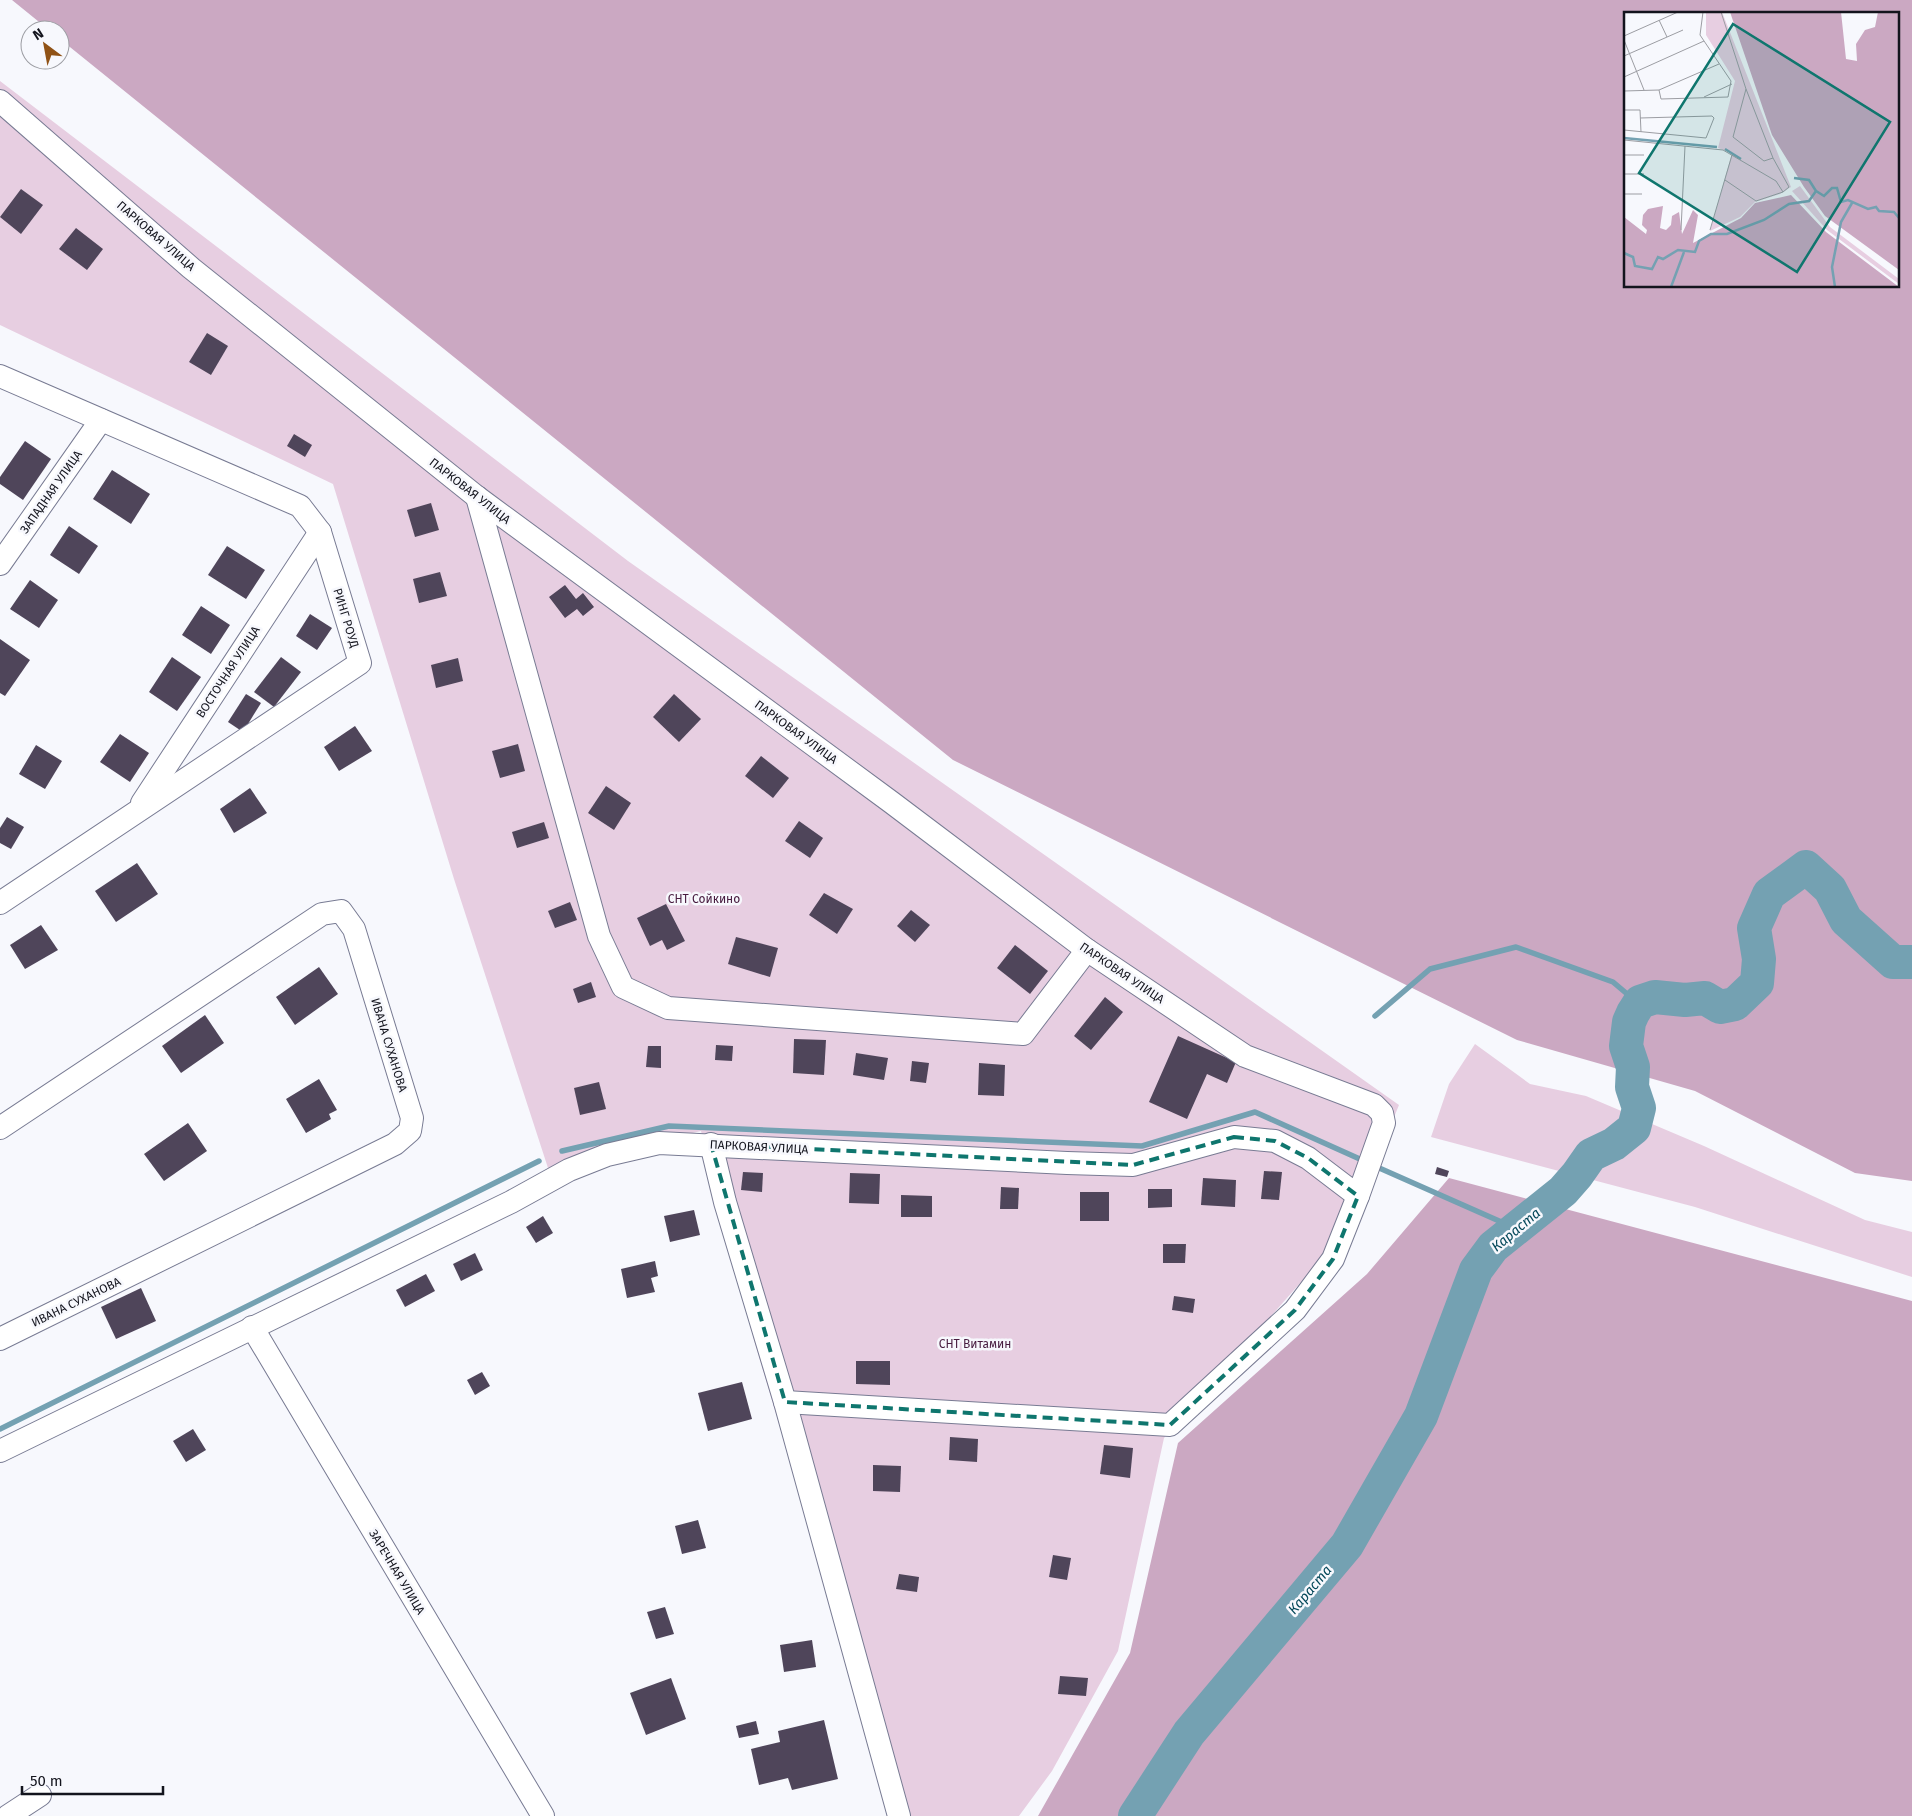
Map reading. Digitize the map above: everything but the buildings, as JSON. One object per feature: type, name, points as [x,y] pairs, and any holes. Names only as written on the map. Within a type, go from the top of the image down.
[{"type":"street","name":"ПАРКОВАЯ УЛИЦА","points":[[0,101],[191,268],[476,497],[891,802],[1087,950],[1245,1056],[1374,1105],[1382,1114],[1384,1123],[1358,1196],[1308,1158],[1274,1141],[1234,1137],[1132,1165],[712,1144],[659,1143],[606,1154],[569,1170],[511,1202],[0,1451]]},
{"type":"street","name":"РИНГ РОУД","points":[[0,376],[300,506],[320,532],[360,664],[0,903]]},
{"type":"street","name":"ЗАПАДНАЯ УЛИЦА","points":[[0,564],[101,420]]},
{"type":"street","points":[[476,497],[599,936],[623,987],[668,1008],[1023,1034],[1087,950]]},
{"type":"street","name":"ВОСТОЧНАЯ УЛИЦА","points":[[137,812],[320,532]]},
{"type":"street","name":"ИВАНА СУХАНОВА","points":[[0,1128],[322,914],[341,911],[354,928],[412,1118],[410,1131],[395,1144],[0,1339]]},
{"type":"street","points":[[712,1144],[725,1202],[785,1402],[899,1816]]},
{"type":"street","points":[[785,1402],[1170,1425],[1295,1310],[1333,1259],[1358,1196]]},
{"type":"street","name":"ЗАРЕЧНАЯ УЛИЦА","points":[[252,1327],[543,1816]]},
{"type":"street","points":[[8,1816],[40,1795]]},
{"type":"highlighted area","points":[[1234,1137],[1275,1141],[1308,1158],[1358,1196],[1333,1259],[1295,1310],[1170,1425],[785,1402],[711,1144],[1133,1165]]},
{"type":"green space","name":"СНТ Сойкино","points":[[0,81],[628,561],[1399,1105],[1345,1232],[1164,1438],[1118,1651],[1052,1771],[1019,1816],[896,1816],[754,1340],[701,1131],[548,1168],[454,879],[333,484],[0,325]]},
{"type":"green space","points":[[1475,1044],[1530,1084],[1586,1096],[1704,1146],[1865,1220],[1912,1232],[1912,1277],[1695,1207],[1431,1137],[1449,1084]]},
{"type":"shaded area","points":[[12,0],[1912,0],[1912,1181],[1855,1173],[1695,1091],[1517,1040],[953,760],[70,47],[70,20],[37,20]]},
{"type":"shaded area","points":[[1449,1178],[1912,1301],[1912,1816],[1038,1816],[1130,1653],[1178,1443],[1367,1274]]},
{"type":"waterway","name":"Караста","points":[[1135,1816],[1189,1733],[1347,1545],[1421,1416],[1476,1270],[1493,1247],[1563,1191],[1591,1155],[1614,1144],[1634,1128],[1639,1108],[1632,1087],[1633,1067],[1626,1046],[1629,1022],[1640,1002],[1655,997],[1685,1000],[1705,998],[1720,1007],[1735,1004],[1757,983],[1759,959],[1754,928],[1769,894],[1806,867],[1830,889],[1846,920],[1893,962],[1912,962]]},
{"type":"waterway","points":[[1375,1016],[1430,969],[1516,947],[1613,982],[1638,1006]]},
{"type":"waterway","points":[[562,1151],[669,1126],[1142,1146],[1255,1112],[1362,1160]]},
{"type":"waterway","points":[[0,1429],[539,1161]]},
{"type":"waterway","points":[[1377,1167],[1515,1228]]},
{"type":"park label","name":"СНТ Витамин","points":[[975,1344]]}]
